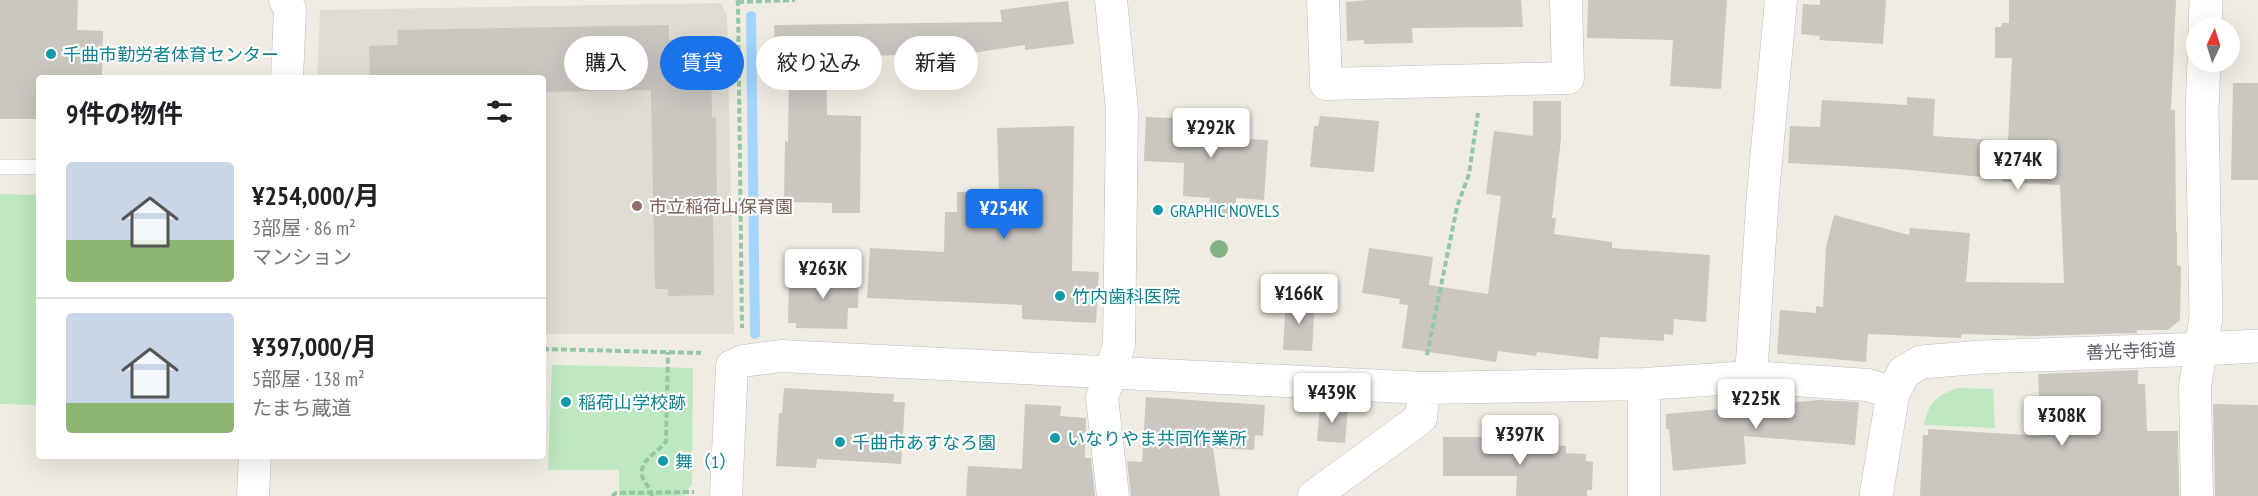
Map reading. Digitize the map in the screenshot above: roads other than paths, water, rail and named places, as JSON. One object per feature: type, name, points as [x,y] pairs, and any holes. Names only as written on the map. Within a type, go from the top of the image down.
[{"type":"street","points":[[285,0],[290,9],[287,75]]},
{"type":"street","points":[[1111,0],[1122,110],[1119,345],[1102,398],[1113,496]]},
{"type":"street","points":[[1323,0],[1326,84],[1568,78],[1566,0]]},
{"type":"street","points":[[1751,377],[1762,193],[1781,0]]},
{"type":"street","points":[[2205,18],[2206,0]]},
{"type":"street","name":"善光寺街道","points":[[1876,496],[1893,393],[1904,372],[1921,362],[2201,348],[2206,317],[2202,111],[2204,72]]},
{"type":"street","points":[[2197,496],[2195,386],[2201,348],[2258,346]]},
{"type":"street","points":[[713,494],[737,364],[781,356],[1424,388],[1644,384],[1751,377],[1868,385],[1893,393]]},
{"type":"street","points":[[1644,384],[1644,496]]},
{"type":"street","points":[[1314,496],[1421,418],[1424,388]]},
{"type":"street","points":[[253,496],[255,459]]},
{"type":"lane","points":[[0,167],[36,167]]},
{"type":"waterway","points":[[751,16],[755,334]]},
{"type":"place","name":"千曲市勤労者体育センター","points":[[51,54]]},
{"type":"place","name":"市立稲荷山保育園","points":[[637,206]]},
{"type":"place","name":"GRAPHIC NOVELS","points":[[1158,210]]},
{"type":"place","name":"竹内歯科医院","points":[[1060,296]]},
{"type":"place","name":"稲荷山学校跡","points":[[566,402]]},
{"type":"place","name":"いなりやま共同作業所","points":[[1055,438]]},
{"type":"place","name":"千曲市あすなろ園","points":[[840,442]]},
{"type":"place","name":"舞（1）","points":[[663,461]]}]
